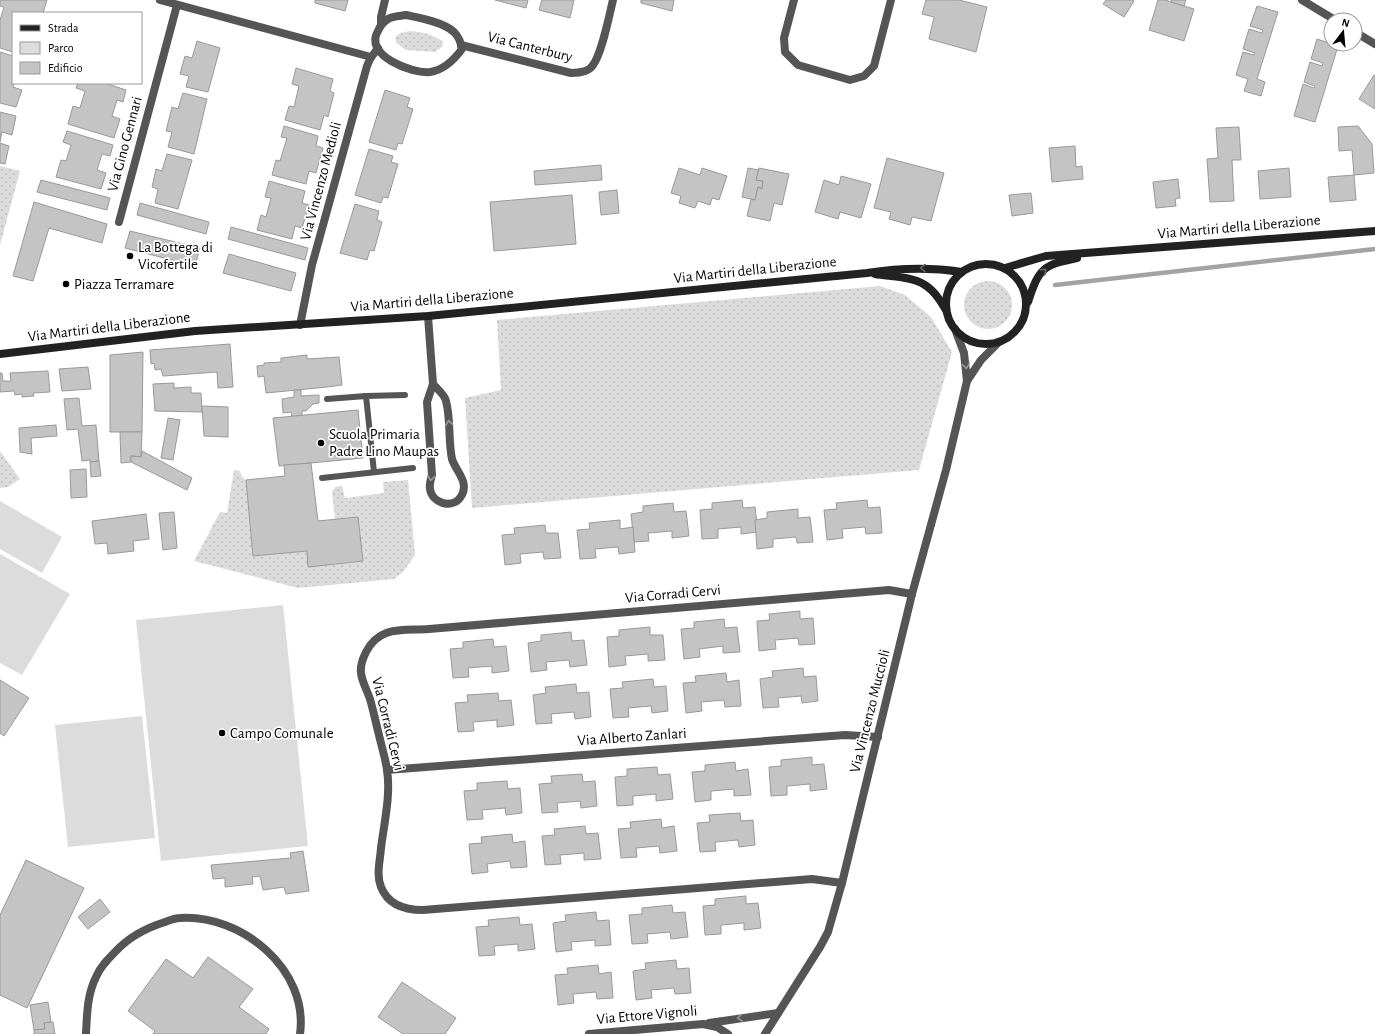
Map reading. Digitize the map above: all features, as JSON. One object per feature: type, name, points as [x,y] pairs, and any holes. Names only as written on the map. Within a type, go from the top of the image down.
[{"type":"street","points":[[160,0],[371,57]]},
{"type":"street","points":[[381,25],[381,17],[385,0]]},
{"type":"street","name":"Via Canterbury","points":[[461,45],[571,73],[582,72],[593,66],[596,60],[613,0]]},
{"type":"street","points":[[794,0],[784,38],[786,52],[798,65],[806,69],[850,80],[864,76],[874,66],[891,0]]},
{"type":"street","points":[[1302,0],[1323,13]]},
{"type":"street","name":"Via Gino Gennari","points":[[119,222],[177,5]]},
{"type":"street","points":[[406,16],[428,20],[454,32],[461,45],[462,49],[451,62],[442,68],[429,72],[398,65],[382,54],[376,44],[376,34],[381,25],[389,18],[406,16]]},
{"type":"street","points":[[1363,37],[1375,44]]},
{"type":"street","name":"Via Vincenzo Medioli","points":[[300,325],[312,265],[367,66],[371,57],[378,48]]},
{"type":"street","name":"Via Martiri della Liberazione","points":[[946,311],[946,300],[949,289],[954,280],[962,272],[971,267],[982,264],[994,264],[1005,268],[1046,256],[1375,230]]},
{"type":"street","name":"Via Martiri della Liberazione","points":[[867,273],[918,282],[928,286],[936,294],[946,311],[949,320],[963,338],[974,343],[998,343],[1010,337],[1019,328],[1025,317],[1033,286],[1038,276],[1045,268],[1056,262],[1105,252]]},
{"type":"street","name":"Via Martiri della Liberazione","points":[[0,354],[194,331],[428,316],[867,273],[892,269],[938,268],[962,272]]},
{"type":"street","points":[[1005,268],[1021,283],[1027,305]]},
{"type":"street","points":[[428,316],[433,384],[427,402],[432,474],[430,491],[433,498],[441,503],[449,504],[460,498],[464,487],[462,475],[455,467],[452,458],[446,400],[433,384]]},
{"type":"street","points":[[955,329],[964,353],[967,381]]},
{"type":"street","points":[[967,381],[981,360],[998,343]]},
{"type":"street","name":"Via Vincenzo Muccioli","points":[[765,1034],[820,948],[828,932],[842,883],[912,594],[946,470],[967,381]]},
{"type":"street","name":"Via Corradi Cervi","points":[[842,883],[812,879],[431,910],[410,910],[402,907],[386,896],[381,888],[379,880],[378,868],[388,789],[387,770],[370,700],[361,671],[362,662],[375,639],[394,630],[429,629],[889,590],[912,594]]},
{"type":"street","name":"Via Alberto Zanlari","points":[[387,770],[845,734],[878,737]]},
{"type":"street","points":[[86,1034],[89,996],[96,977],[104,964],[120,946],[136,933],[155,925],[178,918],[198,918],[215,921],[231,927],[247,935],[267,950],[291,982],[297,997],[300,1034]]},
{"type":"street","points":[[703,1024],[778,1013]]},
{"type":"street","name":"Via Ettore Vignoli","points":[[589,1034],[703,1024],[717,1027],[728,1034]]},
{"type":"lane","points":[[327,399],[406,394]]},
{"type":"lane","points":[[366,396],[374,472]]},
{"type":"lane","points":[[322,478],[413,468]]},
{"type":"green space","points":[[410,31],[430,35],[442,41],[443,46],[435,52],[406,50],[396,43],[395,37],[401,33]]},
{"type":"green space","points":[[0,166],[20,171],[0,245]]},
{"type":"green space","points":[[988,281],[997,283],[1005,288],[1010,296],[1012,305],[1010,314],[1005,322],[997,327],[988,329],[979,327],[971,322],[966,314],[964,305],[966,296],[971,288],[979,283]]},
{"type":"green space","points":[[880,286],[905,295],[931,317],[952,352],[919,470],[472,508],[465,398],[501,390],[497,320]]},
{"type":"green space","points":[[0,451],[20,479],[8,487],[0,488]]},
{"type":"green space","points":[[234,470],[240,471],[242,477],[246,480],[253,556],[307,551],[309,567],[363,561],[358,517],[335,519],[332,492],[335,487],[342,486],[345,498],[384,493],[383,482],[408,480],[415,555],[403,572],[394,579],[298,588],[194,561],[220,512],[227,513]]},
{"type":"green space","points":[[0,501],[62,537],[42,573],[0,549]]},
{"type":"green space","points":[[0,554],[70,594],[22,675],[0,663]]},
{"type":"green space","name":"Campo Comunale","points":[[283,605],[308,846],[161,861],[136,620]]},
{"type":"green space","points":[[142,716],[155,838],[68,847],[55,725]]},
{"type":"building","points":[[0,0],[47,0],[43,12],[12,12],[12,52],[0,48],[0,20],[4,7],[0,6]]},
{"type":"building","points":[[315,0],[348,0],[345,11],[315,3]]},
{"type":"building","points":[[495,0],[528,0],[526,8]]},
{"type":"building","points":[[542,0],[574,0],[570,18],[539,10]]},
{"type":"building","points":[[641,0],[674,0],[672,11],[641,3]]},
{"type":"building","points":[[926,0],[959,0],[987,7],[976,52],[929,39],[934,17],[922,14]]},
{"type":"building","points":[[1106,0],[1134,1],[1124,17],[1103,4]]},
{"type":"building","points":[[1158,0],[1165,0],[1194,9],[1184,41],[1149,30]]},
{"type":"building","points":[[1171,0],[1186,0],[1184,6],[1171,2]]},
{"type":"building","points":[[1257,6],[1278,12],[1257,79],[1265,82],[1261,96],[1244,91],[1248,79],[1236,75],[1243,52],[1254,55],[1255,53],[1243,49],[1249,29],[1262,33],[1263,30],[1250,26]]},
{"type":"building","points":[[1317,39],[1323,41],[1323,52],[1336,52],[1315,122],[1294,116],[1303,84],[1314,88],[1315,86],[1304,82],[1310,62],[1322,66],[1323,63],[1311,59]]},
{"type":"building","points":[[197,41],[220,48],[208,92],[186,87],[189,76],[180,74],[185,56],[192,58]]},
{"type":"building","points":[[0,52],[12,56],[12,84],[14,84],[13,87],[22,90],[16,107],[0,103]]},
{"type":"building","points":[[296,68],[333,79],[330,91],[334,93],[328,117],[324,115],[320,130],[285,120],[289,106],[294,107],[299,86],[292,84]]},
{"type":"building","points":[[1375,75],[1375,109],[1359,99]]},
{"type":"building","points":[[78,84],[108,84],[126,90],[123,102],[117,100],[112,116],[120,119],[114,138],[68,124],[73,106],[80,108],[85,91],[76,88]]},
{"type":"building","points":[[385,90],[410,98],[407,107],[413,109],[402,144],[398,143],[396,150],[369,142]]},
{"type":"building","points":[[183,93],[207,99],[194,154],[168,147],[172,132],[166,131],[172,107],[178,109]]},
{"type":"building","points":[[0,112],[16,116],[12,135],[2,132],[0,142]]},
{"type":"building","points":[[284,126],[318,136],[316,146],[323,148],[316,173],[309,171],[306,184],[272,175],[276,160],[280,161],[287,138],[281,137]]},
{"type":"building","points":[[1358,126],[1372,144],[1374,173],[1354,175],[1352,150],[1339,151],[1338,127]]},
{"type":"building","points":[[1239,127],[1241,160],[1232,160],[1234,201],[1210,202],[1207,159],[1218,158],[1216,128]]},
{"type":"building","points":[[67,131],[113,145],[110,156],[102,154],[97,170],[106,173],[101,189],[56,177],[61,160],[66,161],[71,145],[63,142]]},
{"type":"building","points":[[0,143],[9,146],[5,164],[0,163]]},
{"type":"building","points":[[1075,146],[1076,167],[1082,166],[1083,179],[1052,182],[1049,148]]},
{"type":"building","points":[[369,149],[393,156],[391,162],[398,164],[388,198],[383,197],[381,203],[355,195]]},
{"type":"building","points":[[167,154],[192,160],[178,209],[155,203],[158,189],[152,187],[156,169],[162,171]]},
{"type":"building","points":[[887,158],[944,173],[931,221],[912,217],[910,225],[889,219],[891,212],[874,208]]},
{"type":"building","points":[[601,165],[602,180],[535,185],[534,171]]},
{"type":"building","points":[[679,168],[700,175],[702,168],[727,176],[719,200],[712,198],[710,205],[698,201],[695,208],[679,203],[681,196],[671,193]]},
{"type":"building","points":[[748,168],[759,170],[756,180],[763,181],[762,189],[758,187],[755,200],[742,197]]},
{"type":"building","points":[[759,168],[789,174],[782,205],[774,203],[770,221],[747,216],[751,199],[755,200],[758,187],[762,189],[763,181],[756,180]]},
{"type":"building","points":[[1289,168],[1291,197],[1260,199],[1258,171]]},
{"type":"building","points":[[1354,175],[1356,200],[1330,202],[1328,177]]},
{"type":"building","points":[[841,176],[871,184],[861,218],[840,212],[838,219],[815,212],[824,180],[839,185]]},
{"type":"building","points":[[1178,179],[1180,198],[1175,199],[1176,206],[1156,208],[1153,182]]},
{"type":"building","points":[[41,180],[110,198],[107,210],[37,192]]},
{"type":"building","points":[[269,181],[305,191],[302,203],[309,205],[302,228],[295,226],[292,239],[257,230],[261,215],[266,217],[271,198],[265,197]]},
{"type":"building","points":[[617,190],[619,213],[601,215],[599,192]]},
{"type":"building","points":[[1031,193],[1033,213],[1012,216],[1009,195]]},
{"type":"building","points":[[572,195],[576,244],[494,251],[490,202]]},
{"type":"building","points":[[34,202],[107,224],[102,243],[49,228],[33,281],[13,276]]},
{"type":"building","points":[[140,203],[209,222],[206,234],[137,215]]},
{"type":"building","points":[[355,204],[379,211],[377,220],[382,222],[374,251],[370,250],[367,260],[340,253]]},
{"type":"building","points":[[231,227],[308,248],[305,260],[228,239]]},
{"type":"building","points":[[130,231],[200,248],[195,266],[125,248]]},
{"type":"building","points":[[229,254],[296,273],[291,291],[223,273]]},
{"type":"building","points":[[230,344],[233,387],[218,388],[217,372],[163,376],[161,369],[155,370],[154,363],[151,364],[150,350]]},
{"type":"building","points":[[143,352],[142,432],[110,432],[110,355]]},
{"type":"building","points":[[307,355],[307,359],[339,357],[342,385],[266,393],[264,376],[258,377],[257,366],[264,365],[264,363],[281,362],[281,358]]},
{"type":"building","points":[[88,367],[91,389],[62,391],[59,369]]},
{"type":"building","points":[[48,371],[50,392],[33,393],[34,396],[22,397],[22,394],[15,395],[14,391],[0,392],[0,373],[2,373],[3,381],[11,381],[10,373]]},
{"type":"building","points":[[174,383],[174,388],[191,387],[191,393],[201,393],[202,412],[155,411],[153,384]]},
{"type":"building","points":[[294,390],[301,390],[301,396],[319,395],[319,403],[313,404],[306,411],[302,411],[302,415],[292,417],[291,412],[283,413],[282,399],[294,397]]},
{"type":"building","points":[[79,398],[82,426],[96,425],[99,461],[82,461],[78,429],[67,430],[64,399]]},
{"type":"building","points":[[202,406],[228,407],[228,437],[204,436]]},
{"type":"building","points":[[358,410],[363,458],[279,466],[273,418]]},
{"type":"building","points":[[168,418],[180,420],[173,460],[161,458]]},
{"type":"building","points":[[56,425],[57,436],[31,438],[32,454],[20,452],[19,428]]},
{"type":"building","points":[[120,432],[142,432],[141,457],[131,456],[131,462],[121,463]]},
{"type":"building","points":[[142,451],[192,478],[187,490],[131,462],[131,456],[141,457]]},
{"type":"building","points":[[99,461],[101,476],[91,477],[90,462]]},
{"type":"building","points":[[311,463],[318,521],[358,517],[363,561],[308,567],[307,551],[253,556],[246,480],[285,476],[284,465]]},
{"type":"building","points":[[86,469],[87,497],[71,498],[70,470]]},
{"type":"building","points":[[742,500],[743,508],[755,507],[758,532],[741,534],[741,527],[718,529],[718,538],[702,539],[700,510],[712,509],[712,503]]},
{"type":"building","points":[[867,500],[868,508],[880,507],[882,533],[866,534],[865,527],[842,529],[843,538],[827,540],[824,510],[837,509],[836,503]]},
{"type":"building","points":[[673,503],[674,512],[686,511],[689,536],[672,538],[672,531],[648,533],[649,541],[634,542],[631,514],[643,512],[643,506]]},
{"type":"building","points":[[798,509],[798,518],[810,517],[813,542],[797,543],[796,537],[773,539],[773,547],[757,549],[755,520],[767,518],[767,512]]},
{"type":"building","points":[[174,512],[177,548],[163,550],[159,513]]},
{"type":"building","points":[[146,514],[149,539],[133,541],[134,551],[108,554],[107,543],[95,544],[92,521]]},
{"type":"building","points":[[620,520],[620,529],[633,527],[635,552],[619,554],[618,547],[595,549],[596,558],[580,559],[577,530],[590,529],[589,523]]},
{"type":"building","points":[[545,525],[546,533],[558,533],[561,558],[544,559],[543,552],[520,554],[521,563],[505,565],[502,535],[515,534],[514,528]]},
{"type":"building","points":[[800,611],[800,619],[813,618],[815,644],[799,645],[798,638],[775,640],[776,649],[759,651],[757,621],[770,620],[769,614]]},
{"type":"building","points":[[724,619],[725,628],[737,627],[740,652],[723,653],[723,646],[699,649],[700,657],[684,659],[681,629],[694,628],[694,622]]},
{"type":"building","points":[[650,627],[650,635],[663,635],[665,660],[648,661],[648,654],[625,656],[626,665],[609,667],[607,637],[619,636],[619,630]]},
{"type":"building","points":[[571,632],[572,641],[584,640],[587,665],[570,667],[569,660],[546,662],[547,670],[531,672],[528,643],[541,641],[541,635]]},
{"type":"building","points":[[493,639],[494,647],[506,646],[509,671],[492,673],[492,666],[468,668],[469,677],[453,678],[450,649],[463,648],[463,642]]},
{"type":"building","points":[[803,668],[804,677],[816,676],[818,701],[802,703],[801,696],[778,698],[779,707],[763,708],[760,679],[773,677],[772,671]]},
{"type":"building","points":[[726,673],[727,682],[739,680],[741,706],[725,707],[724,700],[701,702],[702,711],[686,713],[683,683],[696,682],[695,676]]},
{"type":"building","points":[[653,679],[654,687],[666,686],[668,711],[652,713],[651,706],[628,708],[629,717],[613,718],[610,689],[623,688],[622,682]]},
{"type":"building","points":[[0,680],[29,698],[4,736],[0,733]]},
{"type":"building","points":[[576,684],[577,693],[589,692],[591,717],[575,719],[574,712],[551,714],[552,723],[536,724],[533,695],[546,693],[545,687]]},
{"type":"building","points":[[498,693],[499,701],[511,700],[514,725],[497,727],[497,720],[473,722],[474,731],[458,732],[455,703],[468,702],[467,695]]},
{"type":"building","points":[[812,757],[812,765],[824,764],[827,789],[810,791],[810,784],[787,786],[787,795],[771,796],[769,767],[781,766],[781,760]]},
{"type":"building","points":[[735,762],[736,771],[748,769],[751,795],[734,796],[734,789],[711,791],[711,800],[695,802],[692,772],[705,771],[705,765]]},
{"type":"building","points":[[657,767],[658,775],[670,774],[673,799],[656,801],[656,794],[633,796],[633,805],[617,806],[615,777],[627,776],[627,769]]},
{"type":"building","points":[[582,774],[583,782],[595,781],[597,806],[581,808],[580,801],[557,803],[558,812],[542,813],[539,784],[552,783],[551,776]]},
{"type":"building","points":[[507,781],[508,789],[520,788],[522,813],[506,815],[505,808],[482,810],[483,819],[467,820],[464,791],[477,790],[477,783]]},
{"type":"building","points":[[740,813],[741,821],[753,820],[755,845],[739,847],[738,840],[715,842],[716,851],[700,852],[697,823],[710,822],[709,815]]},
{"type":"building","points":[[661,819],[662,828],[674,826],[677,851],[660,853],[659,846],[636,848],[637,857],[621,858],[618,829],[631,828],[630,822]]},
{"type":"building","points":[[585,826],[586,834],[598,833],[601,859],[584,860],[584,853],[560,855],[561,864],[545,865],[542,836],[555,835],[554,829]]},
{"type":"building","points":[[512,834],[513,843],[525,841],[527,867],[511,868],[510,861],[487,864],[488,872],[472,874],[469,844],[482,843],[481,837]]},
{"type":"building","points":[[303,851],[309,891],[286,894],[284,887],[263,890],[260,876],[252,877],[253,884],[225,887],[225,878],[213,879],[211,865],[291,858],[290,853]]},
{"type":"building","points":[[26,860],[84,888],[27,1008],[0,995],[0,915]]},
{"type":"building","points":[[746,896],[746,904],[758,903],[761,928],[744,930],[744,923],[721,925],[721,934],[705,935],[703,906],[715,905],[715,899]]},
{"type":"building","points":[[100,899],[110,912],[88,929],[78,917]]},
{"type":"building","points":[[672,905],[673,913],[685,912],[688,937],[671,939],[670,932],[647,934],[648,943],[632,944],[629,915],[642,914],[642,908]]},
{"type":"building","points":[[596,912],[597,921],[609,920],[611,945],[595,946],[595,940],[571,942],[572,950],[556,952],[553,923],[566,921],[565,915]]},
{"type":"building","points":[[519,917],[520,925],[532,924],[535,949],[518,951],[518,944],[494,946],[495,955],[479,956],[476,927],[489,926],[488,920]]},
{"type":"building","points":[[208,957],[253,989],[239,1007],[269,1029],[266,1034],[153,1034],[155,1031],[128,1011],[166,959],[193,978]]},
{"type":"building","points":[[676,960],[677,969],[689,968],[691,993],[675,994],[674,988],[651,990],[652,998],[636,1000],[633,971],[646,969],[645,963]]},
{"type":"building","points":[[598,965],[599,974],[611,972],[613,998],[597,999],[596,992],[573,994],[574,1003],[558,1005],[555,975],[568,974],[567,968]]},
{"type":"building","points":[[402,982],[456,1018],[445,1034],[403,1034],[378,1017]]},
{"type":"building","points":[[48,1002],[51,1022],[44,1023],[45,1029],[34,1030],[30,1005]]},
{"type":"building","points":[[53,1022],[55,1034],[34,1034],[34,1030],[45,1029],[44,1023]]},
{"type":"waterway","points":[[1055,285],[1375,249]]},
{"type":"place","name":"La Bottega di Vicofertile","points":[[130,256]]},
{"type":"place","name":"Piazza Terramare","points":[[66,284]]},
{"type":"place","name":"Scuola Primaria Padre Lino Maupas","points":[[321,443]]},
{"type":"place","name":"Campo Comunale","points":[[222,733]]}]
